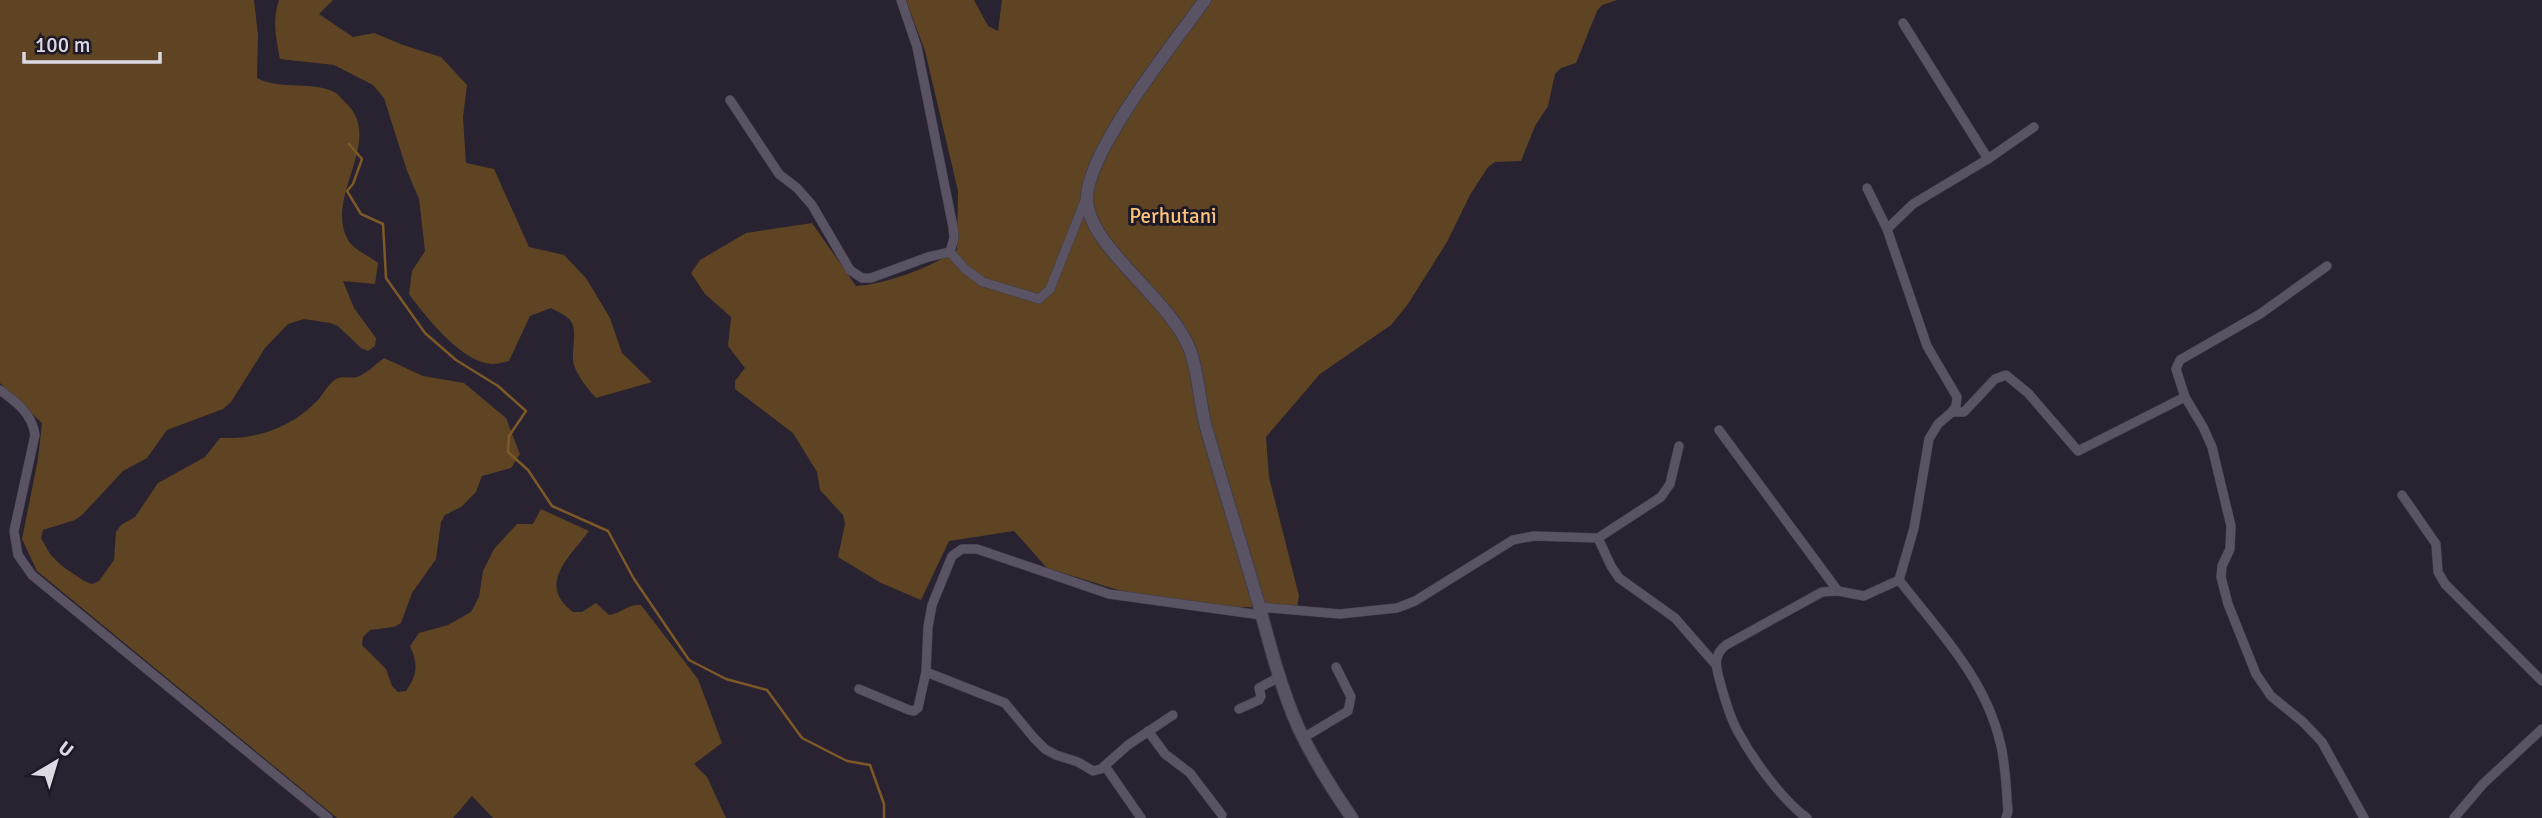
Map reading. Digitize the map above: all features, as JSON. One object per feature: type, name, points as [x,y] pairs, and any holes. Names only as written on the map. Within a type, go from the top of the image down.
[{"type":"street","points":[[901,0],[917,47],[953,227],[954,238],[950,252]]},
{"type":"street","points":[[950,252],[965,269],[983,282],[1039,299],[1051,289],[1087,195],[1092,172],[1119,121],[1205,0]]},
{"type":"street","points":[[1903,23],[1988,159]]},
{"type":"street","points":[[730,100],[779,174],[797,188],[812,205],[856,276],[871,278],[928,257],[950,252]]},
{"type":"street","points":[[1887,229],[1913,204],[1988,159],[2034,127]]},
{"type":"street","points":[[1716,665],[1718,654],[1726,645],[1815,594],[1838,590],[1864,596],[1899,580],[1914,528],[1929,439],[1938,424],[1952,412],[1957,401],[1954,389],[1927,346],[1887,229],[1867,188]]},
{"type":"street","points":[[1087,195],[1087,210],[1097,231],[1168,312],[1190,349],[1199,404],[1281,676],[1303,738],[1352,818]]},
{"type":"street","points":[[2327,266],[2260,314],[2186,355],[2176,369],[2185,397],[2203,427],[2215,456],[2231,526],[2230,549],[2222,566],[2221,577],[2228,604],[2256,674],[2271,696],[2303,722],[2322,742],[2364,818]]},
{"type":"street","points":[[1952,412],[1964,412],[1995,379],[2006,376],[2028,393],[2078,451],[2185,397]]},
{"type":"street","points":[[0,390],[25,411],[34,423],[35,435],[14,531],[15,544],[24,565],[79,615],[328,818]]},
{"type":"street","points":[[1719,430],[1838,590]]},
{"type":"street","points":[[859,688],[914,711],[919,705],[926,672],[932,605],[952,556],[961,549],[977,548],[1109,594],[1260,611],[1340,614],[1397,608],[1415,601],[1513,540],[1534,536],[1598,538],[1661,496],[1666,490],[1679,446]]},
{"type":"street","points":[[2402,495],[2436,544],[2438,572],[2445,584],[2542,681]]},
{"type":"street","points":[[1598,538],[1619,578],[1675,618],[1716,665],[1736,729],[1786,798],[1807,818]]},
{"type":"street","points":[[1899,580],[1962,659],[1989,709],[2001,744],[2008,811],[2006,818]]},
{"type":"street","points":[[1303,738],[1348,712],[1351,698],[1336,667]]},
{"type":"street","points":[[926,672],[1005,703],[1039,743],[1056,755],[1093,771],[1173,715]]},
{"type":"street","points":[[1239,709],[1259,700],[1259,688],[1281,676]]},
{"type":"street","points":[[2454,818],[2483,784],[2542,729]]},
{"type":"street","points":[[1148,731],[1165,754],[1190,772],[1222,815]]},
{"type":"street","points":[[1105,765],[1141,818]]},
{"type":"green space","points":[[0,0],[254,0],[258,35],[257,78],[276,84],[327,89],[336,93],[348,105],[357,120],[357,153],[343,206],[343,223],[350,243],[378,263],[375,284],[343,281],[354,308],[376,338],[375,346],[368,351],[361,348],[338,326],[330,323],[304,319],[288,324],[265,348],[231,402],[223,409],[167,430],[147,458],[123,471],[82,515],[75,520],[43,530],[41,538],[50,554],[84,581],[92,584],[99,581],[114,560],[116,532],[121,525],[135,517],[158,483],[205,457],[220,438],[261,434],[285,425],[308,410],[336,379],[360,376],[384,358],[423,376],[464,383],[506,418],[520,454],[511,468],[482,476],[476,492],[461,507],[445,515],[441,522],[436,559],[412,593],[401,623],[394,627],[370,630],[363,637],[362,645],[386,669],[392,686],[398,692],[406,691],[416,669],[410,646],[419,633],[448,625],[471,612],[479,597],[483,571],[494,549],[517,524],[533,524],[541,509],[589,531],[560,571],[557,591],[562,602],[573,612],[582,612],[596,603],[609,615],[641,605],[698,679],[722,743],[694,764],[707,777],[726,818],[493,818],[472,796],[453,818],[337,818],[37,571],[22,539],[38,459],[42,423],[0,383]]},
{"type":"green space","points":[[279,0],[333,0],[319,14],[353,37],[374,33],[441,57],[467,85],[463,117],[466,163],[494,169],[529,247],[564,255],[586,278],[610,318],[622,353],[652,382],[596,398],[574,365],[573,325],[566,316],[551,308],[530,316],[509,361],[492,364],[480,362],[445,337],[409,294],[412,271],[425,251],[419,199],[407,171],[384,98],[373,85],[334,65],[280,59],[275,22]]},
{"type":"green space","name":"Perhutani","points":[[906,0],[974,0],[988,26],[998,31],[1002,0],[1617,0],[1602,5],[1597,11],[1576,63],[1561,68],[1555,74],[1548,106],[1535,126],[1521,161],[1495,162],[1488,167],[1470,195],[1447,242],[1408,304],[1391,325],[1320,374],[1266,437],[1269,477],[1299,596],[1297,607],[1235,607],[1128,593],[1047,568],[1014,531],[949,541],[921,600],[881,583],[838,557],[845,524],[843,515],[820,490],[817,472],[793,433],[735,389],[735,381],[745,368],[728,346],[731,317],[705,294],[691,273],[700,260],[746,233],[812,223],[856,286],[908,274],[957,250],[958,191],[925,51]]},
{"type":"waterway","points":[[349,144],[362,159],[353,184],[347,191],[361,214],[383,224],[386,278],[425,333],[456,360],[498,386],[526,411],[509,436],[508,452],[528,470],[552,506],[608,531],[634,579],[689,660],[726,679],[767,690],[802,738],[847,761],[870,765],[884,804],[884,818]]}]
